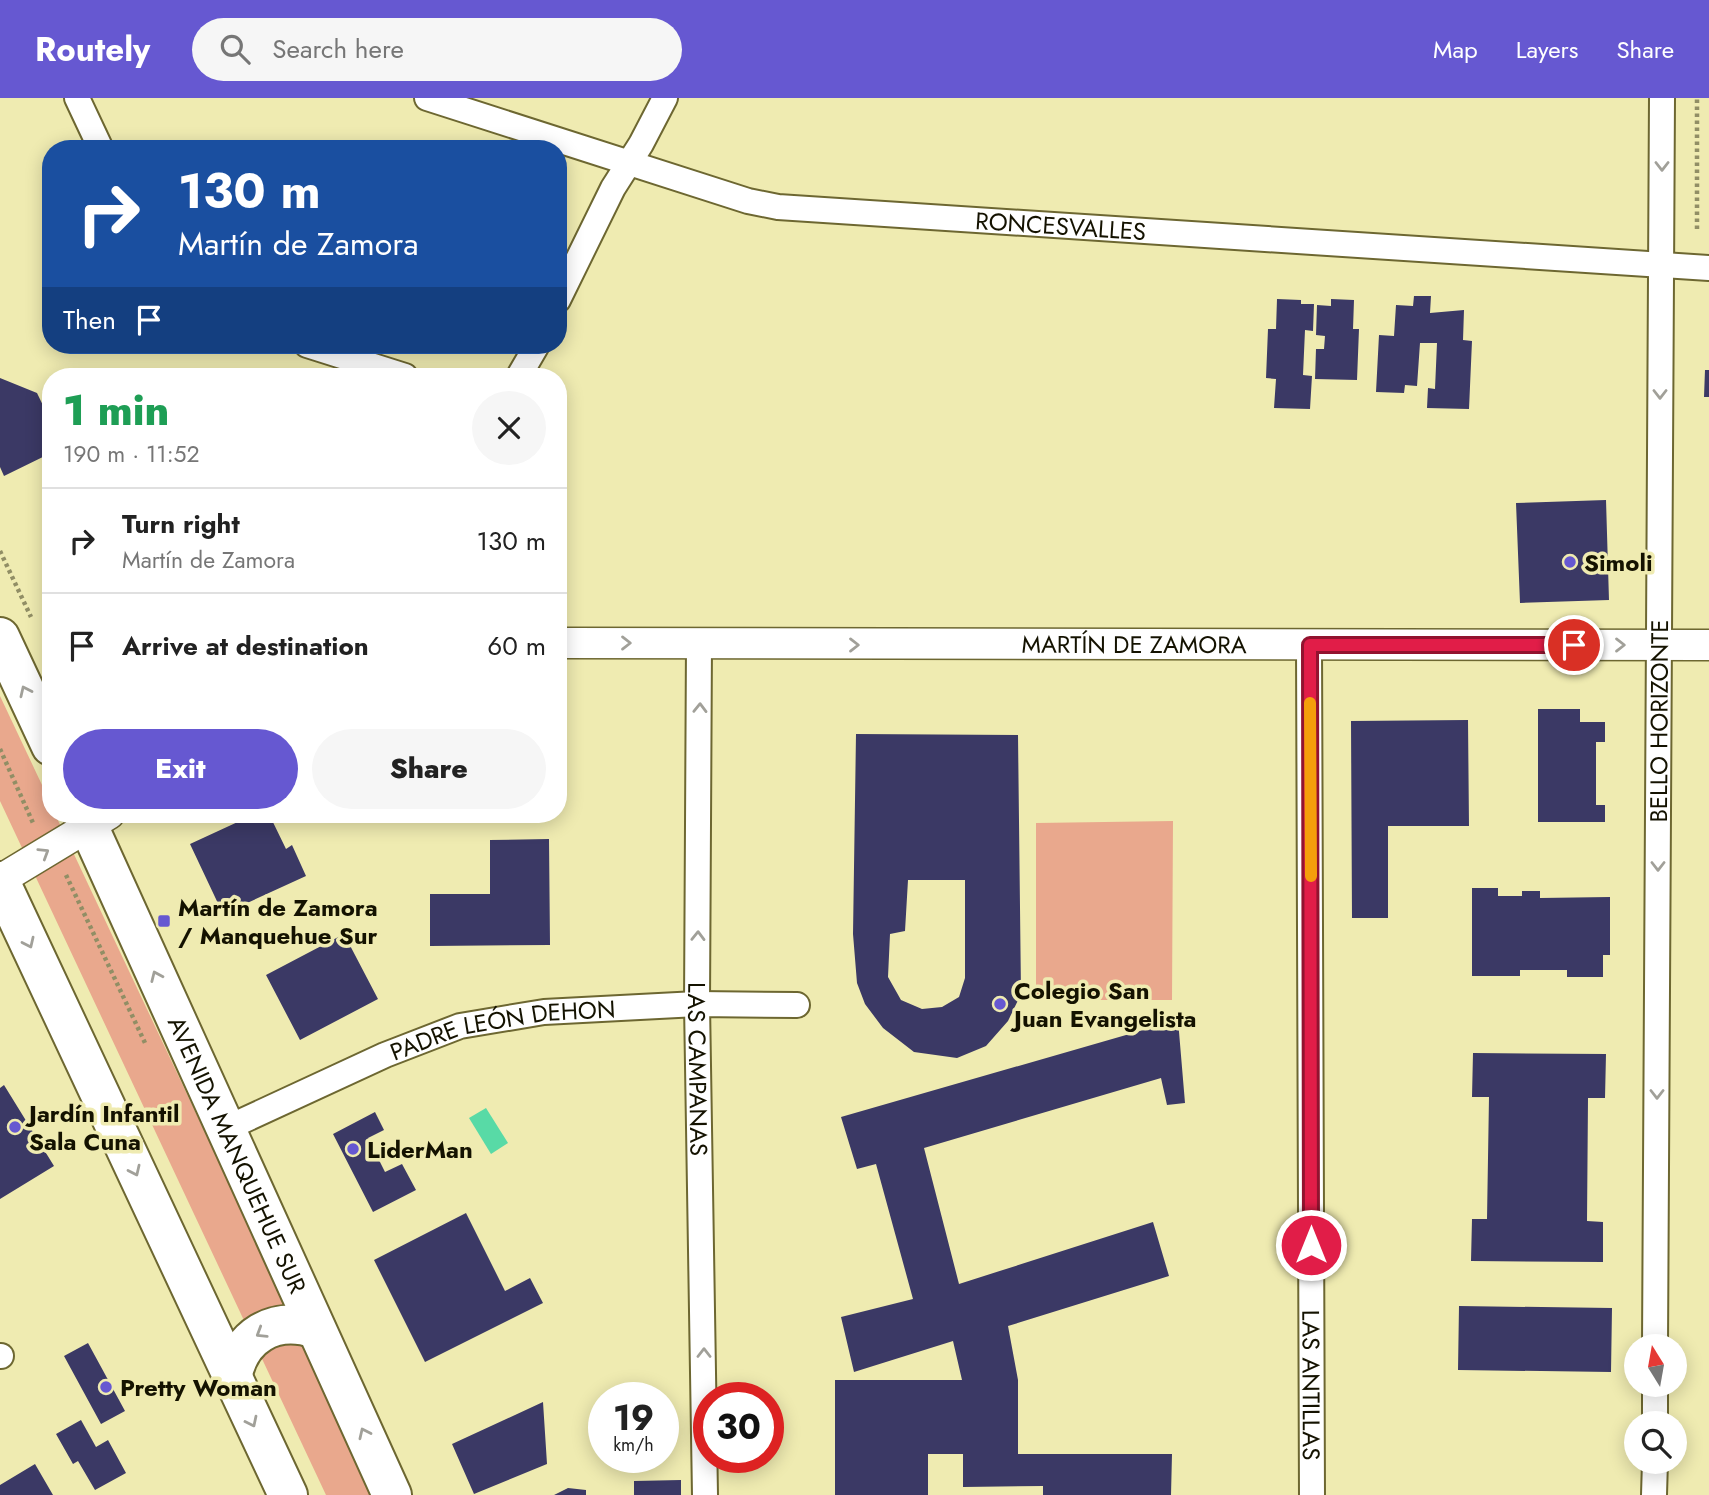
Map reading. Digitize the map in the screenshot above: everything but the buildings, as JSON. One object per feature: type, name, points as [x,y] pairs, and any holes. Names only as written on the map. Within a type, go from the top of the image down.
[{"type":"main road","points":[[17,630],[42,715]]},
{"type":"main road","name":"AVENIDA MANQUEHUE SUR","points":[[95,823],[225,1129],[393,1495]]},
{"type":"main road","points":[[0,880],[288,1495]]},
{"type":"main road","points":[[232,1379],[238,1355],[257,1334],[278,1324],[290,1323],[316,1329]]},
{"type":"street","points":[[77,98],[97,140]]},
{"type":"street","name":"RONCESVALLES","points":[[427,98],[558,140]]},
{"type":"street","points":[[567,282],[613,188],[664,98]]},
{"type":"street","name":"BELLO HORIZONTE","points":[[1655,1334],[1662,98]]},
{"type":"street","name":"RONCESVALLES","points":[[567,143],[748,201],[778,207],[1709,268]]},
{"type":"street","points":[[335,354],[380,368]]},
{"type":"street","name":"MARTÍN DE ZAMORA","points":[[567,643],[1709,645]]},
{"type":"street","name":"LAS CAMPANAS","points":[[699,644],[697,1004],[705,1495]]},
{"type":"street","name":"LAS ANTILLAS","points":[[1310,645],[1312,1495]]},
{"type":"street","points":[[0,880],[86,823]]},
{"type":"street","name":"PADRE LEÓN DEHON","points":[[225,1129],[385,1055],[460,1026],[544,1012],[697,1004],[797,1005]]},
{"type":"street","points":[[1654,1474],[1654,1495]]},
{"type":"path","points":[[1697,98],[1697,229]]},
{"type":"path","points":[[0,551],[17,630]]},
{"type":"path","points":[[0,749],[33,823]]},
{"type":"shaded area","points":[[0,696],[42,785],[42,823],[59,823],[376,1495],[326,1495],[0,801]]},
{"type":"shaded area","points":[[1173,821],[1172,1000],[1036,1000],[1036,823]]},
{"type":"shaded area","points":[[486,1108],[508,1143],[491,1154],[469,1118]]},
{"type":"slow traffic","points":[[1310,703],[1311,876]]},
{"type":"place","name":"Simoli","points":[[1570,562]]},
{"type":"place","name":"Martín de Zamora / Manquehue Sur","points":[[164,921]]},
{"type":"place","name":"Colegio San Juan Evangelista","points":[[1000,1004]]},
{"type":"place","name":"Jardín Infantil Sala Cuna","points":[[15,1127]]},
{"type":"place","name":"LiderMan","points":[[353,1149]]},
{"type":"place","name":"Pretty Woman","points":[[106,1387]]},
{"type":"route","points":[[1311,1245],[1310,645],[1574,645]]}]
